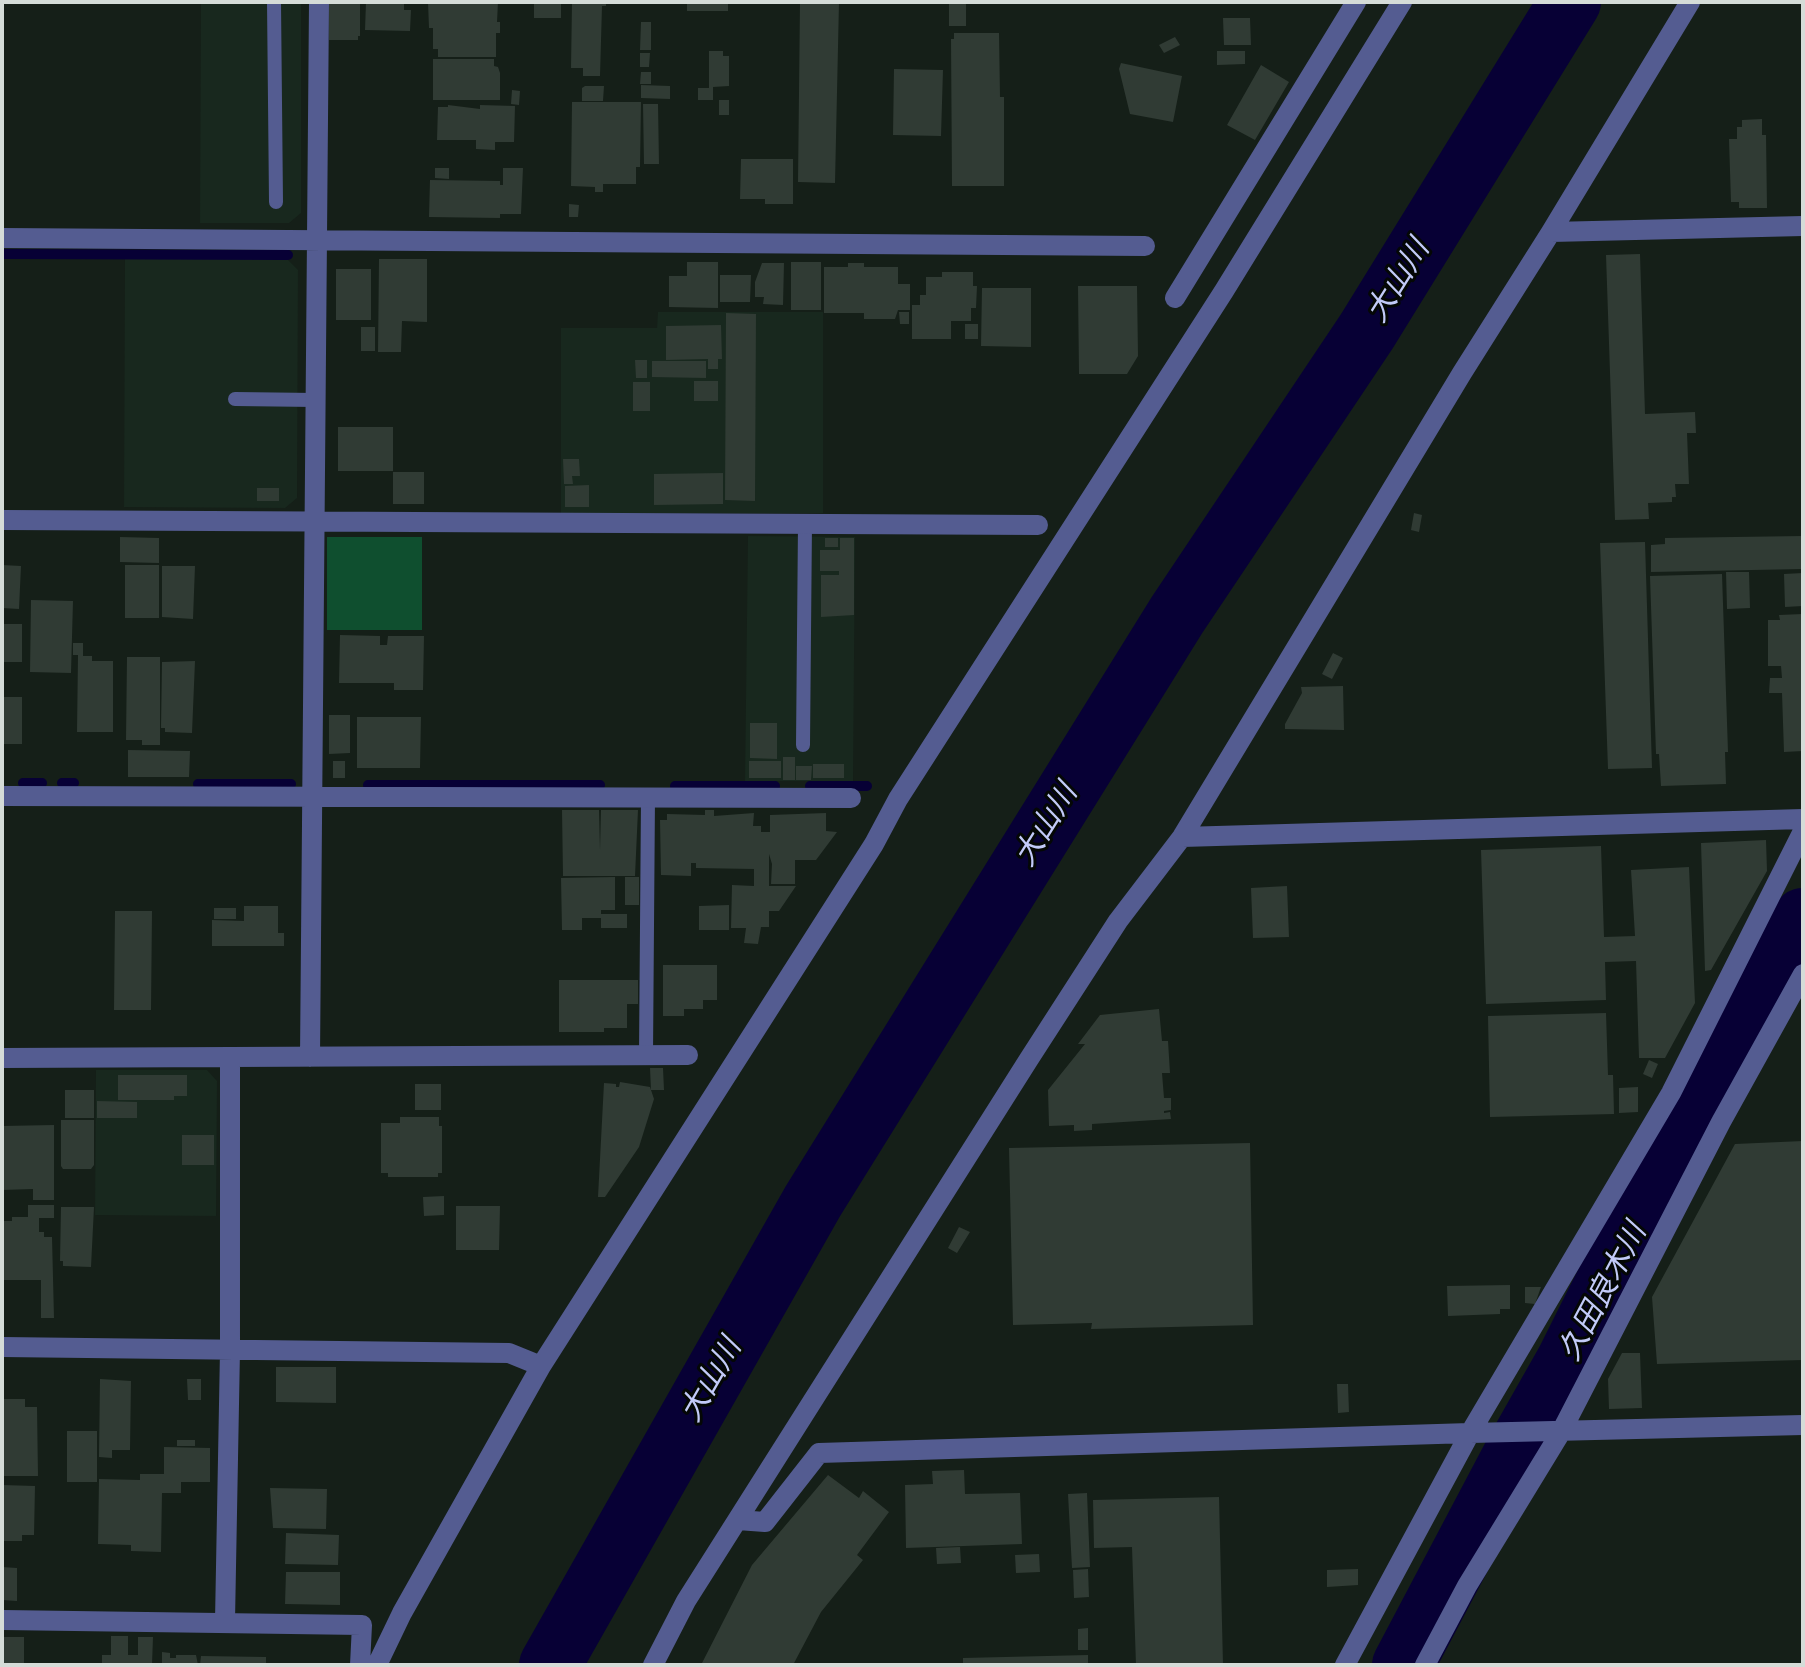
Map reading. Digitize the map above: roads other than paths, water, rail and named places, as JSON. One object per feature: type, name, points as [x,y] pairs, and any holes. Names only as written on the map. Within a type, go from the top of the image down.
[{"type":"street","points":[[310,1057],[319,2]]},
{"type":"street","points":[[1175,298],[1356,2]]},
{"type":"street","points":[[377,1665],[402,1613],[541,1366],[874,844],[898,799],[1224,291],[1402,2]]},
{"type":"street","points":[[653,1665],[686,1601],[1037,1046],[1118,921],[1182,837],[1690,2]]},
{"type":"street","points":[[1551,232],[1803,226]]},
{"type":"street","points":[[2,238],[1145,246]]},
{"type":"street","points":[[2,520],[1038,525]]},
{"type":"street","points":[[2,796],[851,798]]},
{"type":"street","points":[[1182,837],[1803,819]]},
{"type":"street","points":[[1345,1665],[1472,1433],[1671,1093],[1803,831]]},
{"type":"street","points":[[1425,1665],[1467,1586],[1559,1432],[1721,1122],[1803,974]]},
{"type":"street","points":[[2,1058],[688,1055]]},
{"type":"street","points":[[225,1621],[230,1350],[230,1057]]},
{"type":"street","points":[[2,1347],[509,1353],[541,1366]]},
{"type":"street","points":[[738,1520],[765,1522],[819,1453],[1803,1425]]},
{"type":"street","points":[[2,1620],[362,1625],[360,1665]]},
{"type":"lane","points":[[274,2],[276,202]]},
{"type":"lane","points":[[235,399],[315,400]]},
{"type":"lane","points":[[803,745],[805,523]]},
{"type":"lane","points":[[646,1055],[648,797]]},
{"type":"waterway","name":"大山川","points":[[550,1665],[813,1201],[1177,615],[1367,331],[1570,2]]},
{"type":"waterway","points":[[2,254],[288,255]]},
{"type":"waterway","points":[[23,783],[42,783]]},
{"type":"waterway","points":[[62,783],[74,783]]},
{"type":"waterway","points":[[198,784],[291,784]]},
{"type":"waterway","points":[[368,785],[600,785]]},
{"type":"waterway","points":[[675,786],[775,786]]},
{"type":"waterway","points":[[810,786],[867,786]]},
{"type":"waterway","name":"久田良木川","points":[[1403,1665],[1567,1361],[1628,1239],[1647,1210],[1803,919]]}]
